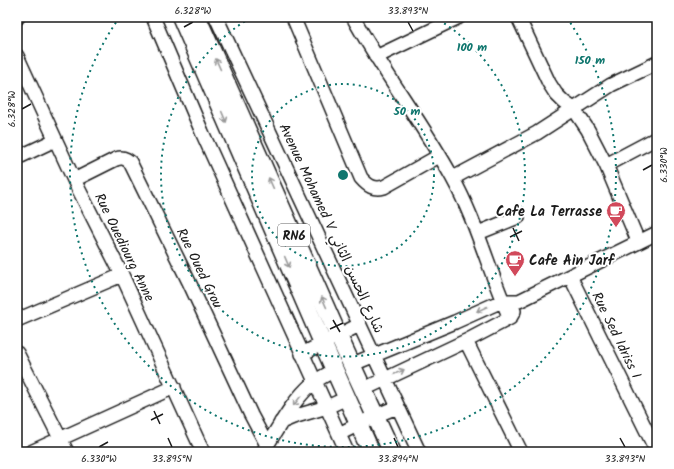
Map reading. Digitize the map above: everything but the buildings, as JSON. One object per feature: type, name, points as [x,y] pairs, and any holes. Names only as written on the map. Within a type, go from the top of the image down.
[{"type":"main road","name":"RN6","points":[[181,17],[358,424],[372,452]]},
{"type":"main road","name":"RN6","points":[[197,17],[338,336],[353,364],[392,452]]},
{"type":"street","points":[[153,17],[202,132],[347,452]]},
{"type":"street","name":"Avenue Mohamed V شارع الحسن الثاني","points":[[216,17],[419,452]]},
{"type":"street","points":[[293,17],[365,183],[374,188],[384,187],[439,156]]},
{"type":"street","points":[[353,17],[376,57],[453,178],[478,233],[510,318]]},
{"type":"street","points":[[376,57],[459,17]]},
{"type":"street","points":[[518,17],[549,83],[556,94],[574,109],[581,118],[606,165],[638,242]]},
{"type":"street","name":"Rue Ouediourg Anne","points":[[17,56],[55,140],[122,275],[204,452]]},
{"type":"street","points":[[453,178],[537,133],[611,85],[657,63]]},
{"type":"street","points":[[606,165],[657,138]]},
{"type":"street","points":[[17,158],[55,140]]},
{"type":"street","name":"Rue Oued Grou","points":[[74,180],[116,159],[126,158],[130,162],[252,415],[265,449]]},
{"type":"street","points":[[478,233],[518,217]]},
{"type":"street","points":[[353,364],[455,322],[502,300],[520,301],[657,233]]},
{"type":"street","points":[[17,320],[122,275]]},
{"type":"street","name":"Rue Sed Idriss I","points":[[570,276],[657,452]]},
{"type":"street","points":[[364,389],[466,341],[510,318],[520,301]]},
{"type":"street","points":[[302,354],[359,326]]},
{"type":"street","points":[[466,341],[521,452]]},
{"type":"street","points":[[17,353],[67,452]]},
{"type":"street","points":[[265,449],[281,422],[306,390],[315,382],[335,370]]},
{"type":"street","points":[[31,452],[174,387]]},
{"type":"street","points":[[281,422],[327,407],[347,398]]},
{"type":"street","points":[[339,434],[397,407]]},
{"type":"place","name":"Cafe La Terrasse","points":[[616,228]]},
{"type":"place","name":"Cafe Ain Jarf","points":[[515,277]]}]
